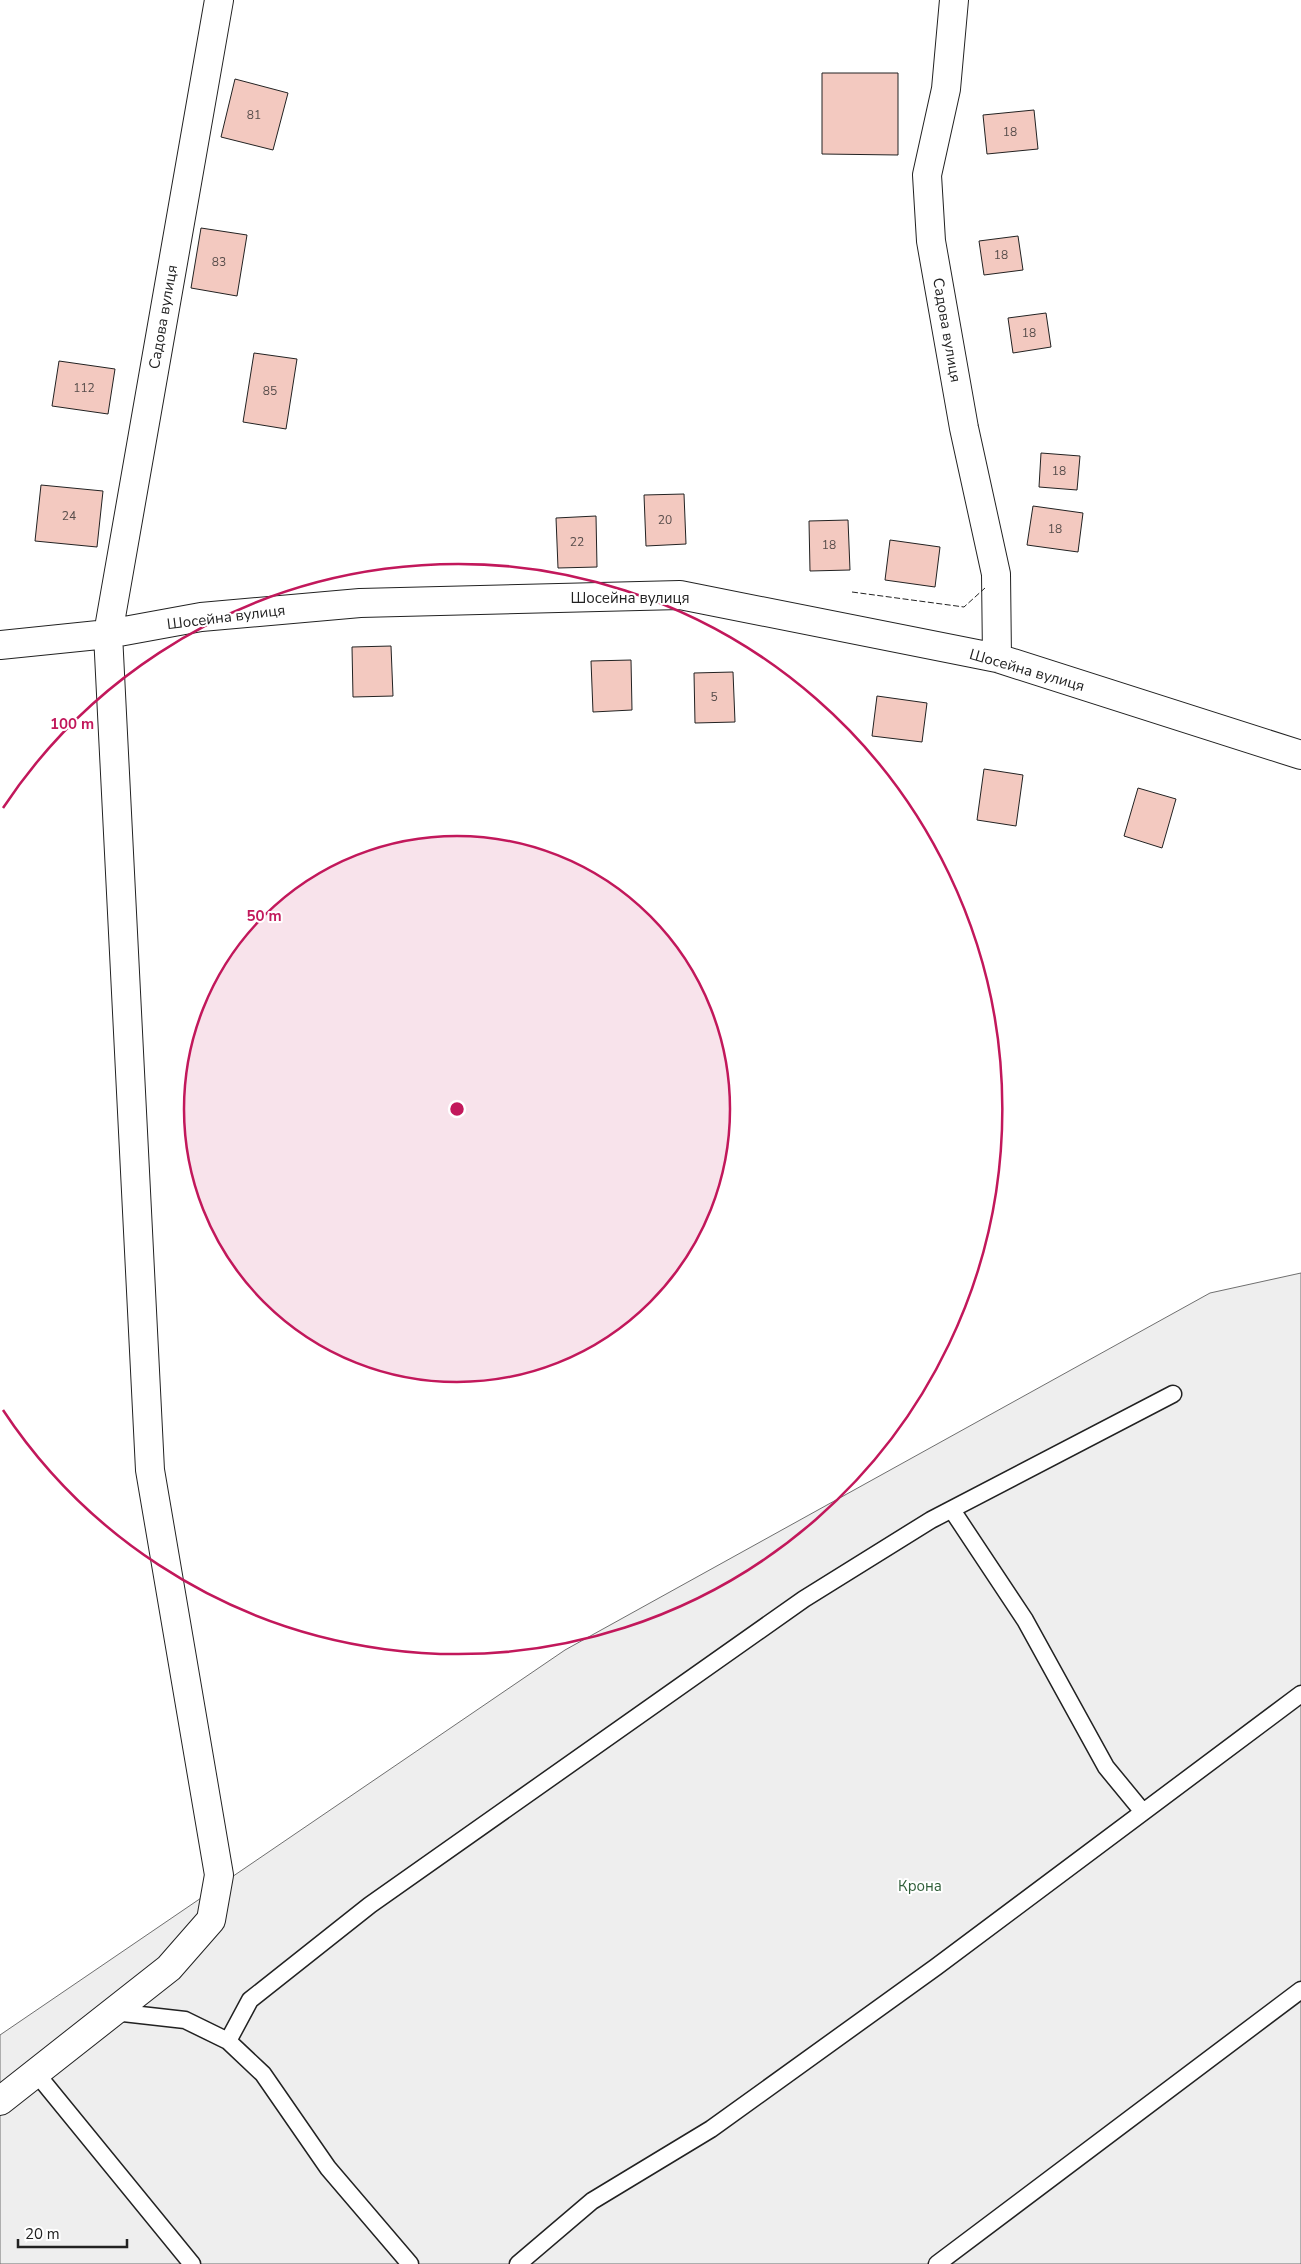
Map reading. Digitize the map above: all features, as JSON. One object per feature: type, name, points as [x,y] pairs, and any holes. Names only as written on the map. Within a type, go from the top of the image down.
[{"type":"street","name":"Садова вулиця","points":[[0,2101],[169,1968],[211,1920],[219,1875],[150,1470],[108,634],[219,0]]},
{"type":"street","name":"Садова вулиця","points":[[954,0],[946,89],[927,175],[931,241],[964,428],[996,574],[997,658]]},
{"type":"street","name":"Шосейна вулиця","points":[[0,645],[108,634],[201,617],[360,603],[680,595],[997,658],[1301,755]]},
{"type":"lane","points":[[228,2041],[250,2000],[370,1905],[804,1599],[931,1520],[1173,1394]]},
{"type":"lane","points":[[952,1510],[1025,1620],[1106,1767],[1143,1812]]},
{"type":"lane","points":[[518,2264],[592,2201],[711,2129],[936,1967],[1301,1694]]},
{"type":"lane","points":[[936,2264],[1301,1990]]},
{"type":"lane","points":[[114,2012],[185,2020],[228,2041],[263,2074],[328,2168],[410,2264]]},
{"type":"lane","points":[[36,2073],[192,2264]]},
{"type":"green space","name":"Крона","points":[[1301,1273],[1301,2264],[0,2264],[0,2035],[565,1650],[1210,1293]]},
{"type":"building","points":[[822,73],[898,73],[898,155],[822,154]]},
{"type":"building","points":[[235,79],[288,93],[273,150],[221,137]]},
{"type":"building","points":[[1034,110],[1038,149],[987,154],[983,115]]},
{"type":"building","points":[[201,228],[247,235],[237,296],[191,288]]},
{"type":"building","points":[[1018,236],[1023,270],[984,275],[979,241]]},
{"type":"building","points":[[1046,313],[1051,347],[1013,353],[1008,318]]},
{"type":"building","points":[[254,353],[297,359],[286,429],[243,422]]},
{"type":"building","points":[[59,361],[115,369],[108,414],[52,406]]},
{"type":"building","points":[[1041,453],[1080,456],[1077,490],[1039,487]]},
{"type":"building","points":[[41,485],[103,491],[97,547],[35,541]]},
{"type":"building","points":[[684,494],[686,544],[646,546],[644,495]]},
{"type":"building","points":[[1033,506],[1083,513],[1078,552],[1027,545]]},
{"type":"building","points":[[596,516],[597,567],[558,568],[556,518]]},
{"type":"building","points":[[848,520],[850,570],[810,571],[809,521]]},
{"type":"building","points":[[890,540],[940,547],[935,587],[885,580]]},
{"type":"building","points":[[391,646],[393,696],[353,697],[352,647]]},
{"type":"building","points":[[631,660],[632,710],[593,712],[591,661]]},
{"type":"building","points":[[733,672],[735,722],[695,723],[694,673]]},
{"type":"building","points":[[877,696],[927,703],[922,742],[872,736]]},
{"type":"building","points":[[984,769],[1023,775],[1016,826],[977,820]]},
{"type":"building","points":[[1138,788],[1176,799],[1162,848],[1124,836]]},
{"type":"fence","points":[[852,592],[964,607],[985,588]]}]
